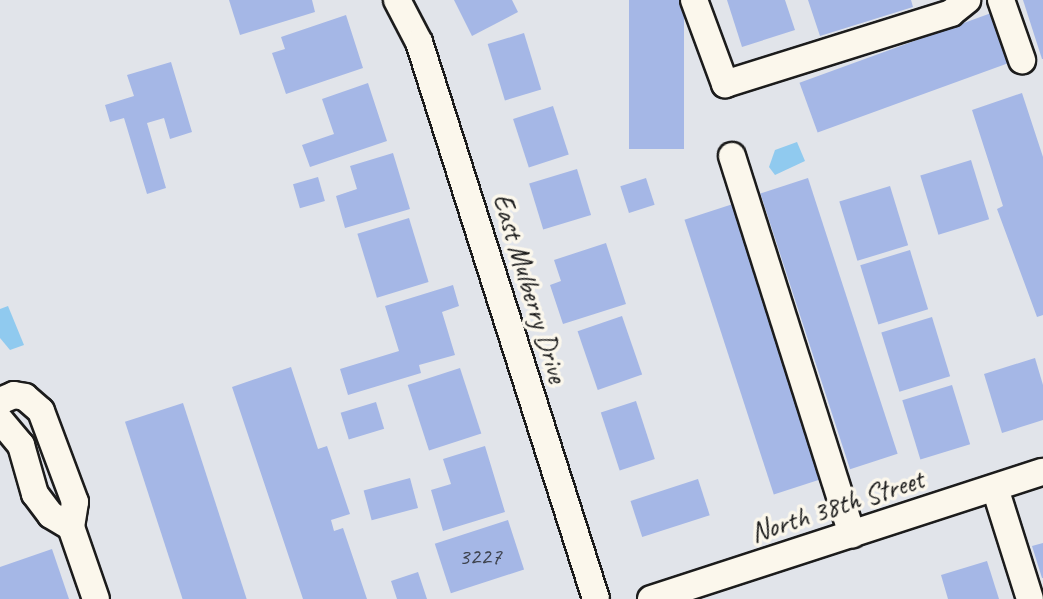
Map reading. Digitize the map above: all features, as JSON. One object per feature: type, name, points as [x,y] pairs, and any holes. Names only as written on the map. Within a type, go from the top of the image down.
[{"type":"street","name":"East Mulberry Drive","points":[[397,0],[419,42],[596,599]]},
{"type":"street","points":[[694,0],[725,84],[951,13],[967,0]]},
{"type":"street","points":[[1001,0],[1022,60]]},
{"type":"street","points":[[732,156],[852,534]]},
{"type":"street","points":[[0,401],[14,395],[25,397],[41,411],[52,434],[75,502],[71,527],[96,599]]},
{"type":"street","points":[[0,420],[22,449],[35,494],[51,515],[71,527]]},
{"type":"street","points":[[22,449],[52,434]]},
{"type":"street","name":"North 38th Street","points":[[652,599],[1043,472]]},
{"type":"street","points":[[995,488],[1030,599]]},
{"type":"water","points":[[797,142],[805,161],[775,175],[769,167],[775,150]]},
{"type":"water","points":[[8,306],[24,345],[10,350],[0,338],[0,309]]},
{"type":"building","points":[[229,0],[312,0],[315,12],[240,35]]},
{"type":"building","points":[[454,0],[512,0],[518,12],[472,36]]},
{"type":"building","points":[[629,0],[684,0],[684,149],[629,149]]},
{"type":"building","points":[[727,0],[785,0],[795,30],[742,47]]},
{"type":"building","points":[[808,0],[911,0],[913,7],[820,36]]},
{"type":"building","points":[[1023,0],[1043,0],[1043,59],[1042,59]]},
{"type":"building","points":[[994,12],[1012,62],[818,133],[799,83]]},
{"type":"building","points":[[346,15],[363,68],[286,94],[272,53],[285,49],[281,37]]},
{"type":"building","points":[[524,33],[541,89],[505,101],[488,44]]},
{"type":"building","points":[[171,62],[192,132],[170,139],[164,118],[147,123],[166,188],[147,194],[124,118],[110,122],[105,105],[134,96],[127,75]]},
{"type":"building","points":[[368,83],[387,141],[310,167],[302,145],[334,134],[322,99]]},
{"type":"building","points":[[1022,93],[1043,157],[1043,315],[1037,317],[997,209],[1003,206],[972,110]]},
{"type":"building","points":[[553,106],[569,155],[529,167],[513,119]]},
{"type":"building","points":[[393,153],[410,209],[345,228],[336,196],[357,189],[350,166]]},
{"type":"building","points":[[971,160],[989,219],[938,235],[920,175]]},
{"type":"building","points":[[577,169],[591,215],[543,230],[529,184]]},
{"type":"building","points":[[318,177],[325,201],[300,208],[293,184]]},
{"type":"building","points":[[646,178],[655,205],[629,213],[620,186]]},
{"type":"building","points":[[808,178],[898,454],[850,469],[760,193]]},
{"type":"building","points":[[890,186],[908,245],[857,261],[839,201]]},
{"type":"building","points":[[733,204],[822,479],[774,495],[684,220]]},
{"type":"building","points":[[409,218],[429,282],[377,298],[357,234]]},
{"type":"building","points":[[606,243],[626,304],[563,324],[550,285],[561,281],[554,260]]},
{"type":"building","points":[[910,250],[928,309],[878,324],[860,265]]},
{"type":"building","points":[[453,285],[459,306],[442,312],[455,355],[419,365],[421,373],[348,395],[340,369],[399,351],[385,306]]},
{"type":"building","points":[[622,316],[642,375],[598,390],[578,331]]},
{"type":"building","points":[[932,317],[950,376],[899,392],[881,332]]},
{"type":"building","points":[[1035,358],[1043,385],[1043,420],[1002,433],[984,374]]},
{"type":"building","points":[[291,367],[318,449],[327,446],[350,514],[331,520],[334,531],[343,528],[367,599],[303,599],[232,387]]},
{"type":"building","points":[[460,368],[481,434],[429,451],[408,385]]},
{"type":"building","points":[[952,385],[970,444],[920,459],[902,400]]},
{"type":"building","points":[[636,401],[655,459],[620,470],[601,412]]},
{"type":"building","points":[[376,402],[384,429],[349,440],[341,413]]},
{"type":"building","points":[[183,403],[247,599],[183,599],[125,422]]},
{"type":"building","points":[[485,446],[505,512],[443,531],[431,490],[451,484],[443,459]]},
{"type":"building","points":[[410,478],[418,508],[372,520],[364,490]]},
{"type":"building","points":[[698,479],[710,515],[642,537],[630,501]]},
{"type":"building","points":[[508,520],[524,569],[451,593],[435,544]]},
{"type":"building","points":[[1043,543],[1043,578],[1042,578],[1032,546]]},
{"type":"building","points":[[52,549],[69,599],[0,599],[0,567]]},
{"type":"building","points":[[987,561],[999,599],[948,599],[941,575]]},
{"type":"building","points":[[418,572],[427,599],[397,599],[391,581]]}]
